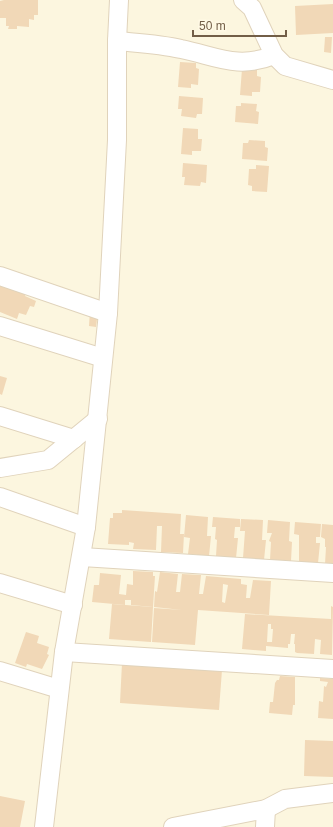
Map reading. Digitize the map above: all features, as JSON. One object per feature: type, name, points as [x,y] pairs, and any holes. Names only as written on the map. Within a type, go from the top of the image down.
[{"type":"street","points":[[44,827],[64,652],[82,557],[86,526],[108,313],[117,140],[117,41],[120,0]]},
{"type":"street","points":[[243,0],[252,8],[274,55],[285,66],[333,80]]},
{"type":"street","points":[[117,41],[181,48],[222,60],[258,61],[274,55]]},
{"type":"street","points":[[0,276],[108,313]]},
{"type":"street","points":[[0,326],[103,358]]},
{"type":"street","points":[[0,416],[74,439]]},
{"type":"street","points":[[0,468],[48,460],[98,419]]},
{"type":"street","points":[[0,497],[86,526]]},
{"type":"street","points":[[82,557],[333,573]]},
{"type":"street","points":[[0,583],[73,605]]},
{"type":"street","points":[[64,652],[333,669]]},
{"type":"street","points":[[0,671],[59,690]]},
{"type":"street","points":[[173,827],[266,809],[285,799],[333,793]]},
{"type":"street","points":[[265,827],[266,809]]},
{"type":"building","points":[[38,0],[38,15],[34,15],[34,20],[29,19],[29,27],[17,26],[17,29],[8,29],[9,26],[6,26],[6,18],[0,18],[0,1]]},
{"type":"building","points":[[333,4],[333,33],[296,35],[295,6]]},
{"type":"building","points":[[325,37],[332,37],[331,53],[324,52]]},
{"type":"building","points":[[180,62],[196,63],[196,68],[199,69],[198,85],[191,84],[191,88],[178,87]]},
{"type":"building","points":[[242,69],[257,70],[257,76],[261,77],[260,92],[252,92],[252,96],[240,95]]},
{"type":"building","points":[[179,96],[203,98],[202,114],[197,114],[196,118],[181,116],[182,109],[178,109]]},
{"type":"building","points":[[241,103],[257,104],[256,111],[259,112],[258,124],[235,122],[236,106],[241,106]]},
{"type":"building","points":[[183,128],[198,129],[198,139],[202,139],[201,151],[192,151],[192,155],[181,154]]},
{"type":"building","points":[[249,140],[265,141],[265,147],[268,148],[267,161],[242,159],[243,143],[248,143]]},
{"type":"building","points":[[183,163],[207,165],[206,183],[201,182],[200,186],[184,185],[185,177],[182,177]]},
{"type":"building","points":[[256,165],[269,166],[267,192],[252,191],[252,186],[248,185],[249,169],[256,169]]},
{"type":"building","points":[[0,282],[27,290],[25,296],[36,301],[34,307],[30,306],[26,315],[19,313],[17,319],[0,312]]},
{"type":"building","points":[[90,311],[98,311],[96,327],[89,326]]},
{"type":"building","points":[[0,376],[7,378],[2,395],[0,394]]},
{"type":"building","points":[[122,510],[181,514],[180,534],[184,534],[183,553],[161,552],[162,526],[157,526],[156,550],[133,549],[134,543],[129,542],[129,545],[108,544],[110,518],[113,518],[113,513],[122,513]]},
{"type":"building","points":[[186,515],[208,517],[207,536],[211,536],[209,556],[188,554],[190,538],[184,537]]},
{"type":"building","points":[[213,517],[240,519],[240,527],[235,527],[234,538],[238,538],[236,558],[216,556],[216,527],[212,527]]},
{"type":"building","points":[[241,519],[263,520],[262,540],[266,540],[264,560],[243,558],[245,531],[240,531]]},
{"type":"building","points":[[268,520],[290,522],[289,541],[292,542],[291,561],[270,560],[271,542],[269,541],[272,533],[267,533]]},
{"type":"building","points":[[295,522],[321,524],[320,537],[316,537],[316,543],[320,543],[318,563],[299,562],[299,535],[294,534]]},
{"type":"building","points":[[322,524],[333,525],[333,565],[325,564],[326,547],[325,539],[321,537]]},
{"type":"building","points":[[133,571],[153,572],[153,576],[155,576],[153,607],[131,605],[131,600],[125,600],[125,605],[92,602],[94,585],[99,585],[100,573],[121,575],[119,594],[126,595],[127,584],[133,585]]},
{"type":"building","points":[[160,572],[178,574],[176,592],[180,592],[182,574],[201,575],[199,594],[203,594],[206,576],[241,579],[241,584],[247,585],[246,598],[250,598],[253,580],[271,581],[269,615],[198,610],[195,645],[152,642],[154,608],[182,610],[154,607],[155,591],[157,592]],"holes":[[[223,584],[228,585],[225,603],[222,602]]]},
{"type":"building","points":[[112,604],[153,607],[151,642],[109,639]]},
{"type":"building","points":[[331,606],[333,607],[332,655],[320,654],[321,640],[315,639],[314,654],[295,652],[295,634],[291,634],[288,648],[266,646],[266,651],[242,649],[245,614],[331,619]],"holes":[[[268,624],[271,624],[271,629],[273,629],[272,642],[267,642]]]},
{"type":"building","points":[[26,632],[39,636],[37,643],[49,647],[47,654],[49,655],[42,669],[27,664],[26,667],[15,663]]},
{"type":"building","points":[[122,663],[222,670],[219,710],[120,703]]},
{"type":"building","points":[[280,676],[295,677],[295,705],[293,705],[292,715],[269,713],[270,702],[273,702],[275,683],[279,680]]},
{"type":"building","points":[[320,678],[333,679],[333,719],[318,718],[319,701],[323,702],[324,686],[326,687],[328,682],[320,681]]},
{"type":"building","points":[[305,740],[333,741],[333,777],[304,776]]},
{"type":"building","points":[[0,796],[25,801],[20,827],[0,827]]}]
